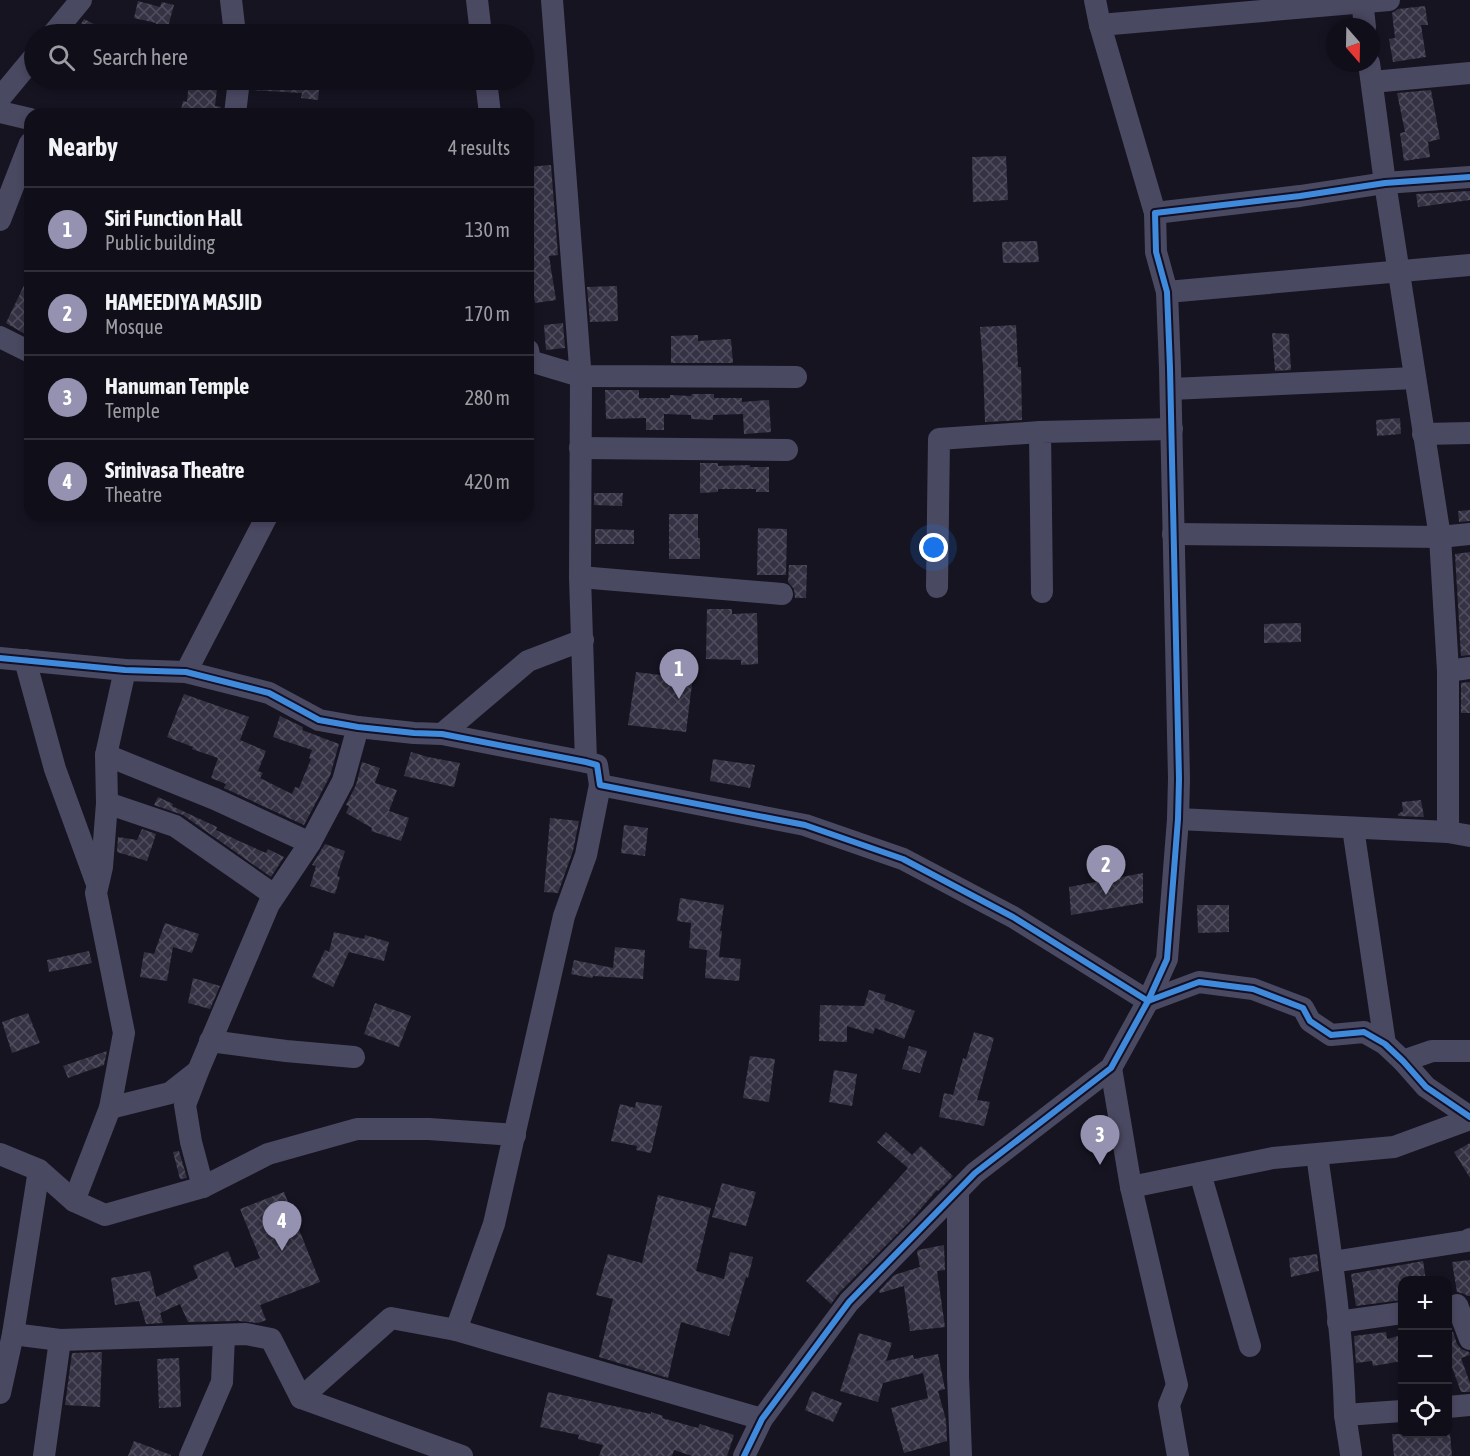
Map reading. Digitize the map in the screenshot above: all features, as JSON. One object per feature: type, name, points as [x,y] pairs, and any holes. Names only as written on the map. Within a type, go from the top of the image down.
[{"type":"street","points":[[61,24],[81,0]]},
{"type":"street","points":[[231,0],[234,24]]},
{"type":"street","points":[[477,0],[480,24]]},
{"type":"street","points":[[552,0],[580,376],[580,577],[586,762]]},
{"type":"street","points":[[744,1456],[762,1419],[849,1302],[975,1173],[1111,1068],[1148,1001],[1167,959],[1179,779],[1167,292],[1156,252],[1155,213],[1100,25],[1095,0]]},
{"type":"street","points":[[1100,25],[1389,0]]},
{"type":"street","points":[[1362,1],[1364,18]]},
{"type":"street","points":[[0,98],[24,69]]},
{"type":"street","points":[[1178,819],[1459,834],[1459,670],[1370,72],[1470,73]]},
{"type":"street","points":[[236,108],[238,90]]},
{"type":"street","points":[[487,90],[489,108]]},
{"type":"street","points":[[0,112],[24,118]]},
{"type":"street","points":[[0,220],[24,158]]},
{"type":"street","points":[[1155,213],[1300,196],[1385,183],[1470,177]]},
{"type":"street","points":[[1167,292],[1470,265]]},
{"type":"street","points":[[0,337],[24,349]]},
{"type":"street","points":[[534,359],[580,376],[796,376]]},
{"type":"street","points":[[1171,389],[1414,378]]},
{"type":"street","points":[[938,588],[939,439],[1040,432],[1172,429]]},
{"type":"street","points":[[1040,432],[1042,592]]},
{"type":"street","points":[[1423,434],[1470,433]]},
{"type":"street","points":[[580,447],[788,450]]},
{"type":"street","points":[[186,672],[264,522]]},
{"type":"street","points":[[1173,534],[1440,537],[1470,534]]},
{"type":"street","points":[[580,577],[782,594]]},
{"type":"street","points":[[442,734],[528,662],[583,640]]},
{"type":"street","points":[[0,658],[125,670],[186,672],[269,693],[319,720],[358,727],[442,734],[597,765],[600,785],[586,855],[564,916],[494,1224],[456,1330]]},
{"type":"street","points":[[25,660],[56,769],[98,886]]},
{"type":"street","points":[[74,1200],[110,1108],[124,1033],[96,893],[102,867],[107,803],[106,754],[125,670]]},
{"type":"street","points":[[203,1187],[191,1142],[185,1105],[269,904],[310,843],[343,781],[358,727]]},
{"type":"street","points":[[106,754],[215,799],[310,843]]},
{"type":"street","points":[[600,785],[805,825],[903,859],[1013,917],[1148,1001]]},
{"type":"street","points":[[107,803],[175,826],[274,895]]},
{"type":"street","points":[[1353,828],[1385,1044]]},
{"type":"street","points":[[1148,1001],[1199,982],[1253,989],[1303,1008],[1310,1021],[1332,1035],[1364,1032],[1385,1044],[1426,1087],[1470,1118]]},
{"type":"street","points":[[210,1041],[354,1057]]},
{"type":"street","points":[[1403,1061],[1432,1051],[1470,1051]]},
{"type":"street","points":[[1111,1068],[1131,1187],[1177,1385],[1169,1405],[1178,1456]]},
{"type":"street","points":[[110,1108],[170,1093],[198,1071]]},
{"type":"street","points":[[1131,1187],[1273,1158],[1394,1148],[1470,1118]]},
{"type":"street","points":[[0,1154],[39,1170],[74,1200],[105,1215],[203,1187],[268,1154],[357,1129],[429,1129],[515,1135]]},
{"type":"street","points":[[1317,1155],[1332,1262],[1345,1415],[1351,1454]]},
{"type":"street","points":[[0,1393],[13,1334],[39,1170]]},
{"type":"street","points":[[1200,1173],[1250,1346]]},
{"type":"street","points":[[958,1190],[958,1376],[961,1456]]},
{"type":"street","points":[[1332,1262],[1470,1239]]},
{"type":"street","points":[[1458,1305],[1470,1339]]},
{"type":"street","points":[[1338,1322],[1398,1314]]},
{"type":"street","points":[[301,1398],[391,1318],[456,1330],[762,1419]]},
{"type":"street","points":[[13,1334],[60,1340],[246,1334],[271,1339],[301,1398],[462,1456]]},
{"type":"street","points":[[190,1456],[222,1382],[224,1336]]},
{"type":"street","points":[[44,1456],[60,1340]]},
{"type":"street","points":[[1452,1407],[1470,1405]]},
{"type":"street","points":[[1345,1415],[1398,1410]]},
{"type":"building","points":[[138,1],[160,7],[162,2],[174,5],[169,24],[156,24],[134,18]]},
{"type":"building","points":[[1425,6],[1428,25],[1421,25],[1426,57],[1393,62],[1389,39],[1395,38],[1392,13],[1398,9]]},
{"type":"building","points":[[84,19],[94,24],[81,24]]},
{"type":"building","points":[[188,90],[217,90],[215,106],[221,108],[181,108],[183,101],[187,102]]},
{"type":"building","points":[[251,90],[319,90],[318,100],[301,98],[302,93]]},
{"type":"building","points":[[1431,90],[1440,139],[1428,142],[1430,157],[1404,161],[1400,133],[1405,132],[1397,93]]},
{"type":"building","points":[[1006,156],[1008,200],[973,202],[972,157]]},
{"type":"building","points":[[551,165],[558,255],[549,256],[556,300],[535,303],[534,297],[534,166]]},
{"type":"building","points":[[1470,191],[1470,200],[1418,207],[1416,194]]},
{"type":"building","points":[[1037,241],[1039,262],[1003,263],[1002,242]]},
{"type":"building","points":[[24,286],[24,334],[6,323]]},
{"type":"building","points":[[617,286],[618,321],[590,322],[587,287]]},
{"type":"building","points":[[563,323],[565,348],[546,350],[544,325]]},
{"type":"building","points":[[1016,325],[1018,367],[1021,367],[1022,420],[985,422],[980,327]]},
{"type":"building","points":[[1272,333],[1289,334],[1291,370],[1275,371]]},
{"type":"building","points":[[698,335],[698,341],[731,339],[733,363],[671,363],[671,336]]},
{"type":"building","points":[[605,390],[639,390],[639,398],[714,394],[714,398],[742,398],[742,402],[769,400],[771,432],[744,434],[743,414],[713,415],[713,420],[691,419],[691,415],[664,414],[664,430],[646,430],[646,418],[606,419]]},
{"type":"building","points":[[1400,418],[1401,434],[1377,436],[1376,420]]},
{"type":"building","points":[[700,463],[718,463],[718,466],[769,467],[769,492],[756,492],[756,489],[718,489],[718,492],[700,493]]},
{"type":"building","points":[[594,493],[623,493],[622,506],[594,505]]},
{"type":"building","points":[[1470,510],[1470,521],[1459,522],[1458,511]]},
{"type":"building","points":[[669,514],[698,514],[700,559],[669,559]]},
{"type":"building","points":[[758,528],[787,529],[786,575],[757,575]]},
{"type":"building","points":[[595,529],[634,530],[634,544],[595,544]]},
{"type":"building","points":[[1470,552],[1470,655],[1461,656],[1455,554]]},
{"type":"building","points":[[789,565],[807,565],[806,598],[795,598],[794,589],[788,582]]},
{"type":"building","points":[[707,609],[732,609],[732,614],[757,613],[758,664],[741,665],[741,660],[706,659]]},
{"type":"building","points":[[1301,623],[1301,642],[1264,643],[1264,624]]},
{"type":"building","points":[[669,665],[694,668],[686,732],[628,725],[636,672],[668,676]]},
{"type":"building","points":[[1470,682],[1470,713],[1461,713],[1461,683]]},
{"type":"building","points":[[184,694],[249,717],[240,740],[266,751],[258,771],[263,773],[260,778],[292,794],[295,787],[299,788],[311,759],[309,758],[312,750],[273,737],[280,716],[303,727],[302,730],[339,744],[330,776],[304,825],[224,788],[226,784],[211,778],[218,758],[167,737]]},
{"type":"building","points":[[411,752],[460,763],[454,787],[404,776]]},
{"type":"building","points":[[713,759],[755,765],[750,788],[710,781]]},
{"type":"building","points":[[362,762],[380,768],[375,783],[397,790],[389,811],[409,818],[401,841],[371,831],[372,828],[346,813],[349,806],[346,805],[356,785]]},
{"type":"building","points":[[158,797],[217,827],[216,830],[239,841],[266,853],[268,849],[284,857],[271,877],[183,815],[154,805]]},
{"type":"building","points":[[1421,800],[1424,817],[1398,816],[1403,811],[1402,802]]},
{"type":"building","points":[[550,818],[579,821],[573,851],[558,893],[544,892]]},
{"type":"building","points":[[624,825],[648,828],[645,856],[621,853]]},
{"type":"building","points":[[142,829],[156,834],[147,861],[117,852],[116,866],[118,837],[137,840]]},
{"type":"building","points":[[325,844],[345,851],[337,876],[340,877],[335,894],[310,886],[316,866],[312,865]]},
{"type":"building","points":[[1143,873],[1143,903],[1071,915],[1069,887]]},
{"type":"building","points":[[680,898],[724,905],[719,957],[741,959],[739,981],[705,978],[707,950],[689,948],[691,923],[677,921]]},
{"type":"building","points":[[1197,905],[1229,905],[1229,932],[1198,933]]},
{"type":"building","points":[[165,923],[199,934],[192,953],[173,947],[167,981],[140,977],[144,952],[154,954]]},
{"type":"building","points":[[334,932],[364,939],[365,935],[389,942],[384,961],[349,952],[333,987],[312,977],[325,950],[329,952]]},
{"type":"building","points":[[615,947],[645,950],[643,979],[593,976],[592,978],[571,974],[574,960],[613,968]]},
{"type":"building","points":[[89,951],[92,963],[49,972],[47,960]]},
{"type":"building","points":[[193,978],[220,986],[210,1009],[188,1003]]},
{"type":"building","points":[[869,990],[886,995],[884,1000],[915,1011],[904,1039],[875,1028],[873,1034],[847,1026],[847,1042],[819,1041],[820,1005],[864,1006]]},
{"type":"building","points":[[375,1003],[411,1016],[399,1047],[364,1034]]},
{"type":"building","points":[[28,1013],[40,1043],[12,1053],[2,1022]]},
{"type":"building","points":[[974,1032],[994,1038],[977,1100],[990,1102],[984,1126],[939,1117],[944,1093],[953,1095],[963,1058],[966,1059]]},
{"type":"building","points":[[909,1046],[927,1051],[920,1073],[902,1069]]},
{"type":"building","points":[[107,1051],[104,1065],[68,1078],[63,1066]]},
{"type":"building","points":[[750,1056],[775,1059],[769,1102],[743,1098]]},
{"type":"building","points":[[834,1070],[857,1074],[852,1106],[829,1102]]},
{"type":"building","points":[[636,1102],[662,1106],[651,1153],[636,1150],[637,1146],[611,1141],[620,1104],[635,1108]]},
{"type":"building","points":[[886,1132],[912,1155],[921,1146],[953,1176],[937,1190],[831,1304],[806,1281],[908,1168],[877,1142]]},
{"type":"building","points":[[1470,1143],[1470,1178],[1454,1152]]},
{"type":"building","points":[[179,1151],[187,1178],[180,1179],[173,1152]]},
{"type":"building","points":[[722,1183],[756,1192],[746,1226],[712,1217]]},
{"type":"building","points":[[284,1192],[320,1282],[260,1305],[266,1320],[258,1323],[238,1320],[188,1322],[180,1304],[160,1313],[163,1323],[146,1324],[139,1301],[115,1305],[111,1278],[150,1271],[156,1297],[198,1278],[193,1266],[228,1251],[235,1268],[260,1258],[240,1209]]},
{"type":"building","points":[[658,1195],[711,1208],[696,1271],[724,1279],[730,1252],[753,1257],[729,1336],[681,1322],[668,1378],[599,1357],[613,1299],[596,1295],[608,1254],[642,1263]]},
{"type":"building","points":[[944,1245],[945,1270],[937,1271],[945,1327],[910,1331],[904,1286],[880,1293],[879,1291],[894,1275],[920,1267],[918,1250]]},
{"type":"building","points":[[1317,1254],[1319,1271],[1291,1277],[1289,1258]]},
{"type":"building","points":[[1470,1260],[1470,1296],[1467,1296],[1457,1292],[1452,1262]]},
{"type":"building","points":[[1423,1261],[1425,1276],[1398,1276],[1398,1301],[1356,1306],[1351,1274]]},
{"type":"building","points":[[1386,1332],[1387,1339],[1398,1336],[1398,1362],[1373,1366],[1372,1361],[1356,1363],[1354,1336]]},
{"type":"building","points":[[1452,1332],[1457,1344],[1470,1355],[1461,1358],[1470,1383],[1470,1392],[1461,1392],[1452,1367]]},
{"type":"building","points":[[859,1333],[892,1343],[886,1361],[913,1355],[914,1359],[938,1354],[945,1389],[938,1391],[946,1420],[947,1441],[904,1453],[891,1408],[928,1398],[923,1373],[883,1383],[878,1402],[840,1391]]},
{"type":"building","points":[[102,1352],[100,1407],[65,1405],[72,1353]]},
{"type":"building","points":[[179,1358],[181,1407],[159,1408],[157,1359]]},
{"type":"building","points":[[812,1391],[842,1403],[833,1422],[805,1410]]},
{"type":"building","points":[[548,1392],[651,1414],[651,1412],[663,1416],[662,1418],[698,1428],[700,1424],[734,1435],[727,1456],[692,1456],[674,1450],[672,1456],[599,1456],[603,1445],[578,1439],[579,1435],[540,1427]]},
{"type":"building","points":[[1392,1434],[1398,1434],[1398,1438],[1450,1438],[1452,1456],[1394,1456]]},
{"type":"building","points":[[134,1441],[171,1455],[171,1456],[128,1456]]},
{"type":"cycle path","points":[[744,1456],[762,1419],[849,1302],[975,1173],[1111,1068],[1148,1001],[1167,959],[1179,779],[1167,292],[1156,252],[1155,213],[1300,196],[1385,183],[1470,177]]},
{"type":"cycle path","points":[[0,658],[125,670],[186,672],[269,693],[319,720],[358,727],[442,734],[586,762],[597,765],[600,785],[805,825],[903,859],[1013,917],[1148,1001],[1199,982],[1253,989],[1303,1008],[1310,1021],[1331,1035],[1364,1032],[1385,1044],[1426,1087],[1470,1117]]},
{"type":"place","name":"Siri Function Hall","points":[[679,699]]},
{"type":"place","name":"HAMEEDIYA MASJID","points":[[1106,895]]},
{"type":"place","name":"Hanuman Temple","points":[[1100,1165]]},
{"type":"place","name":"Srinivasa Theatre","points":[[282,1251]]}]
